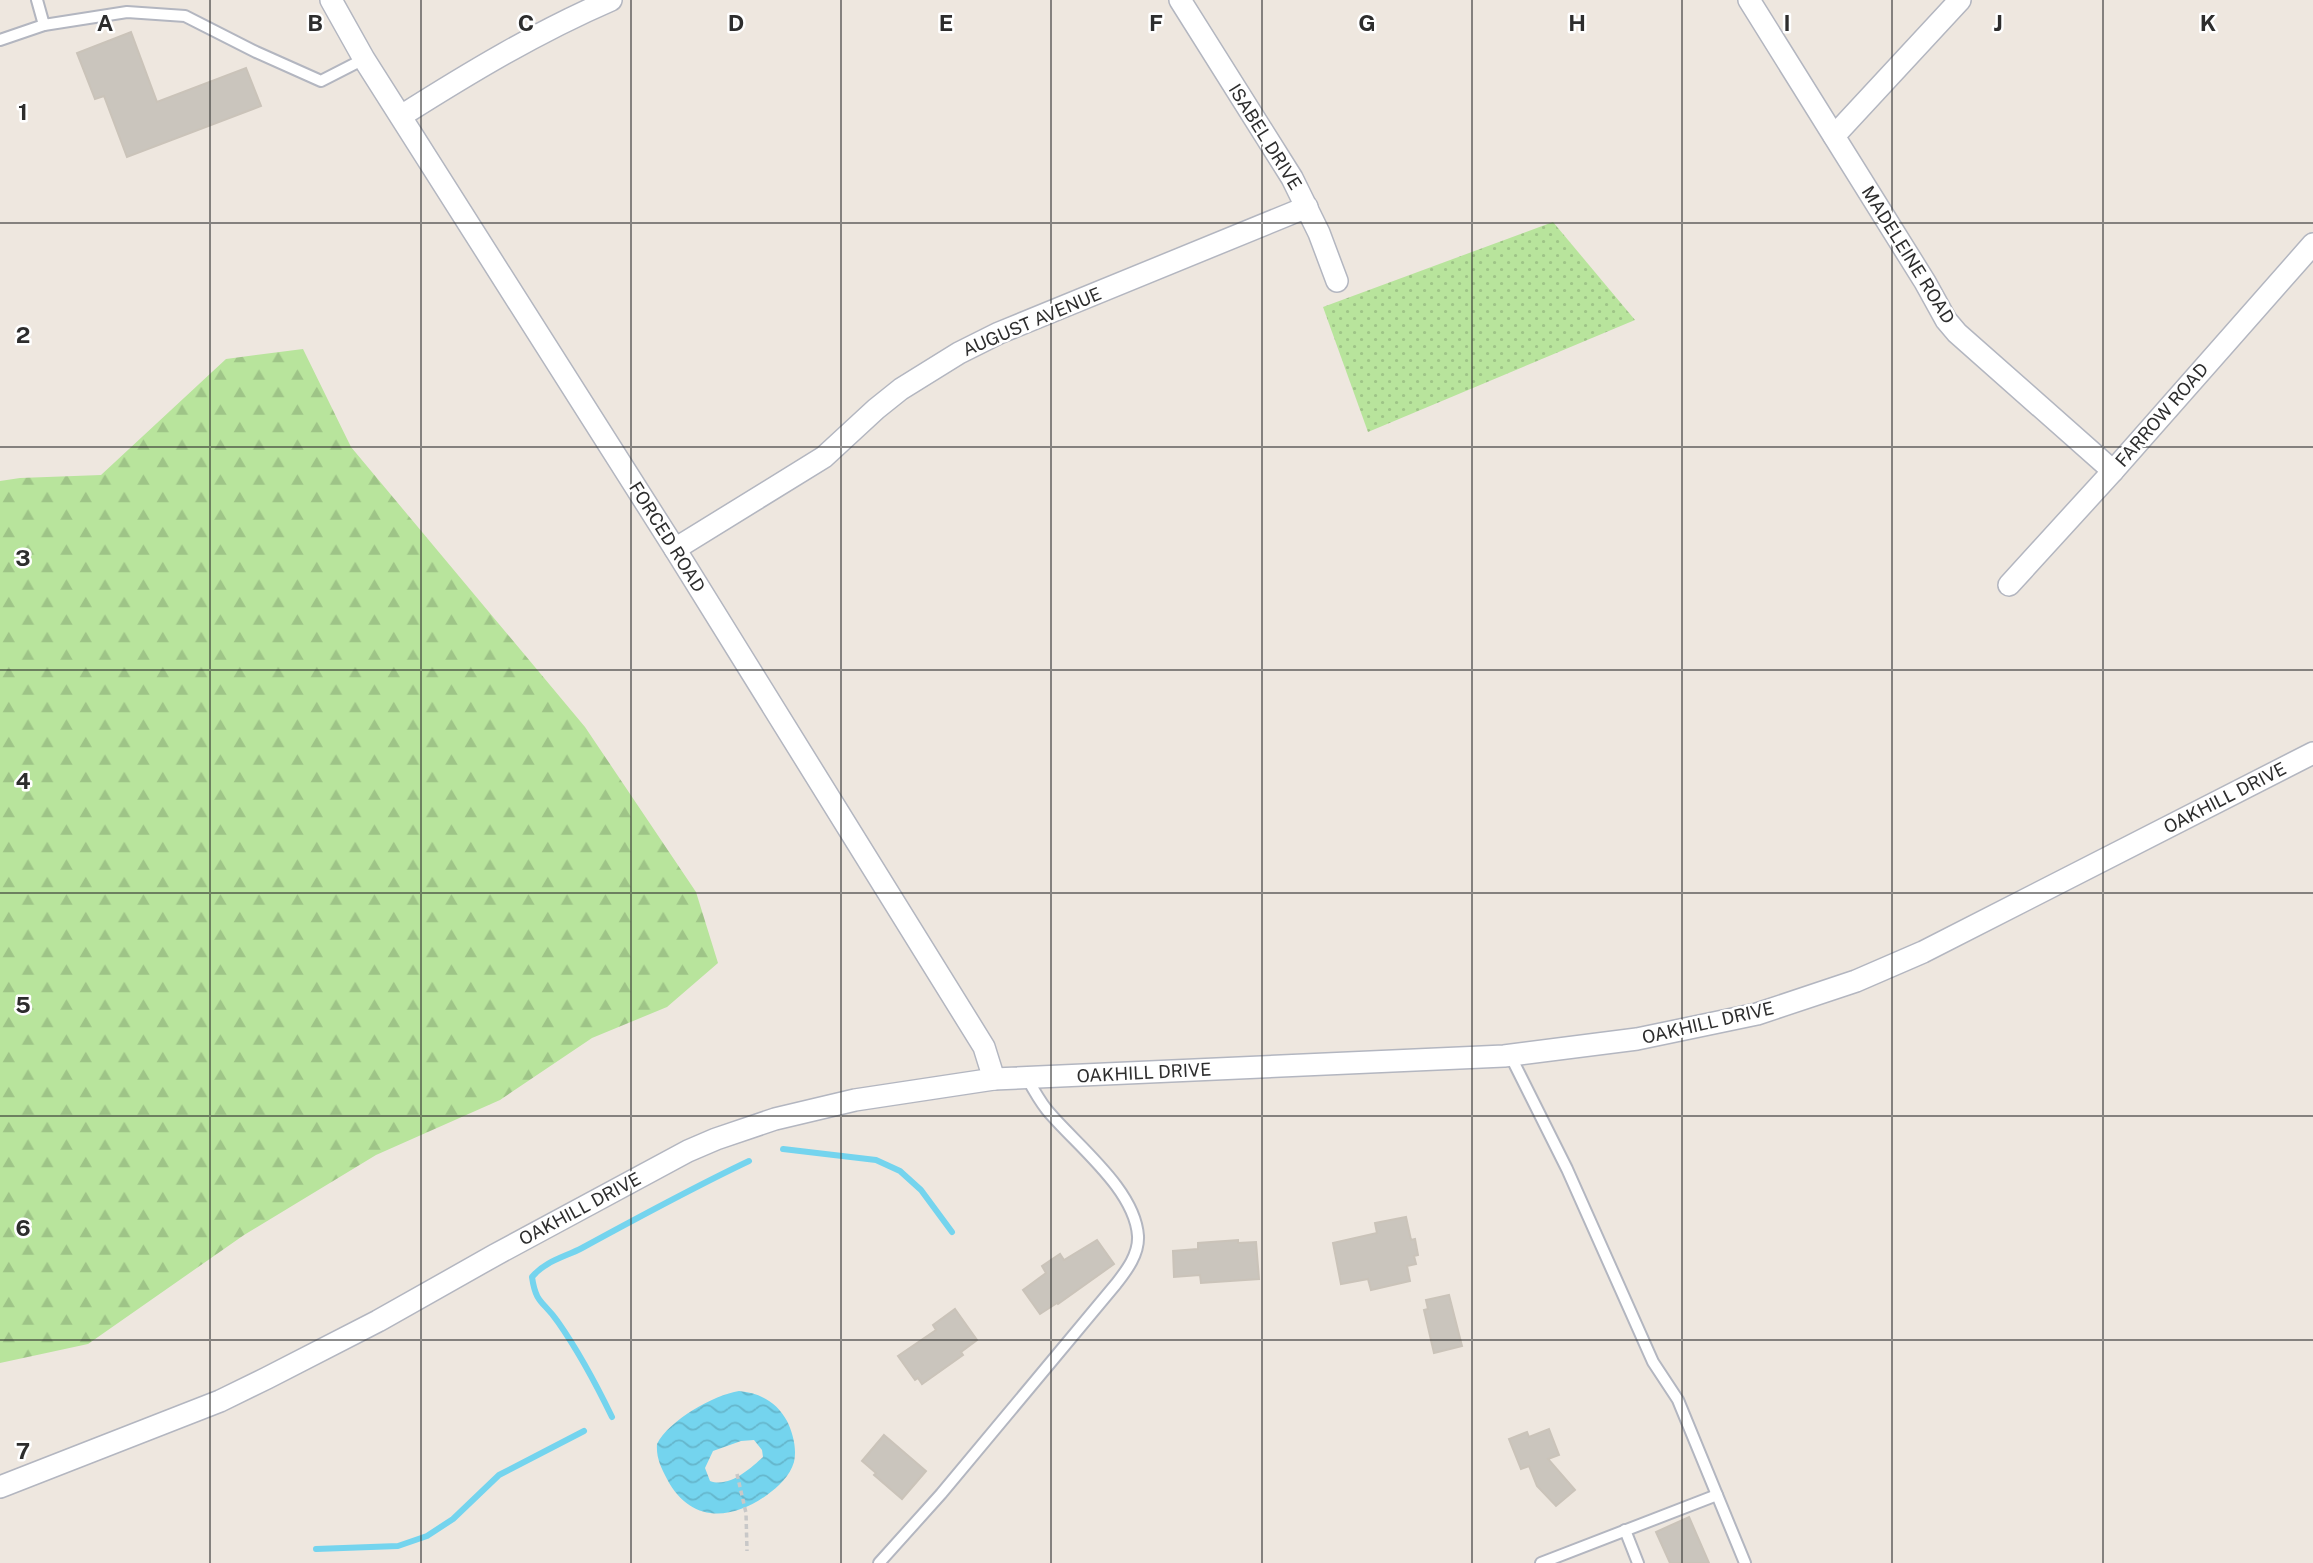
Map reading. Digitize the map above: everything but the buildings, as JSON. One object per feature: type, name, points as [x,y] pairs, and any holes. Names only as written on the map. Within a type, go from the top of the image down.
[{"type":"street","name":"FORCED ROAD","points":[[331,0],[365,59],[675,550],[984,1048],[994,1079]]},
{"type":"street","points":[[401,116],[531,38],[611,0]]},
{"type":"street","name":"ISABEL DRIVE","points":[[1180,0],[1292,178],[1307,207],[1337,281]]},
{"type":"street","name":"MADELEINE ROAD","points":[[1749,0],[1926,282],[1946,320],[1957,333],[2113,471]]},
{"type":"street","points":[[1834,136],[1960,0]]},
{"type":"street","name":"AUGUST AVENUE","points":[[675,550],[824,457],[901,389],[959,353],[1307,207]]},
{"type":"street","name":"FARROW ROAD","points":[[2009,584],[2113,471],[2313,244]]},
{"type":"street","name":"OAKHILL DRIVE","points":[[0,1487],[220,1401],[356,1332],[688,1151],[775,1119],[855,1100],[994,1079],[1510,1055],[1637,1039],[1713,1025],[1757,1014],[1856,981],[1923,952],[2313,753]]},
{"type":"lane","points":[[37,0],[44,25]]},
{"type":"lane","points":[[0,40],[44,25],[127,12],[185,16],[321,81],[365,59]]},
{"type":"lane","points":[[1510,1055],[1567,1169],[1653,1362],[1678,1400],[1745,1563]]},
{"type":"lane","points":[[879,1563],[941,1494],[1116,1284],[1137,1249],[1135,1223],[1123,1195],[1046,1109],[1027,1078]]},
{"type":"lane","points":[[1541,1563],[1717,1494]]},
{"type":"lane","points":[[1625,1530],[1638,1563]]},
{"type":"path","points":[[737,1474],[746,1513],[747,1551]]},
{"type":"green space","points":[[1553,222],[1635,320],[1368,432],[1323,307]]},
{"type":"green space","points":[[303,349],[351,447],[585,727],[696,892],[718,963],[667,1007],[592,1038],[500,1100],[376,1155],[244,1235],[88,1344],[0,1363],[0,481],[101,475],[226,359]]},
{"type":"water","points":[[739,1391],[754,1394],[778,1409],[791,1431],[795,1457],[787,1476],[767,1495],[739,1510],[712,1513],[687,1504],[676,1493],[661,1466],[657,1444],[671,1426],[693,1410]],"holes":[[[754,1440],[762,1450],[763,1457],[739,1476],[724,1482],[710,1481],[705,1468],[713,1451],[741,1441]]]},
{"type":"waterway","points":[[783,1149],[876,1160],[900,1171],[921,1190],[952,1232]]},
{"type":"waterway","points":[[612,1417],[573,1345],[538,1298],[532,1277],[549,1263],[749,1161]]},
{"type":"waterway","points":[[316,1549],[398,1546],[427,1536],[453,1519],[499,1475],[584,1431]]}]
